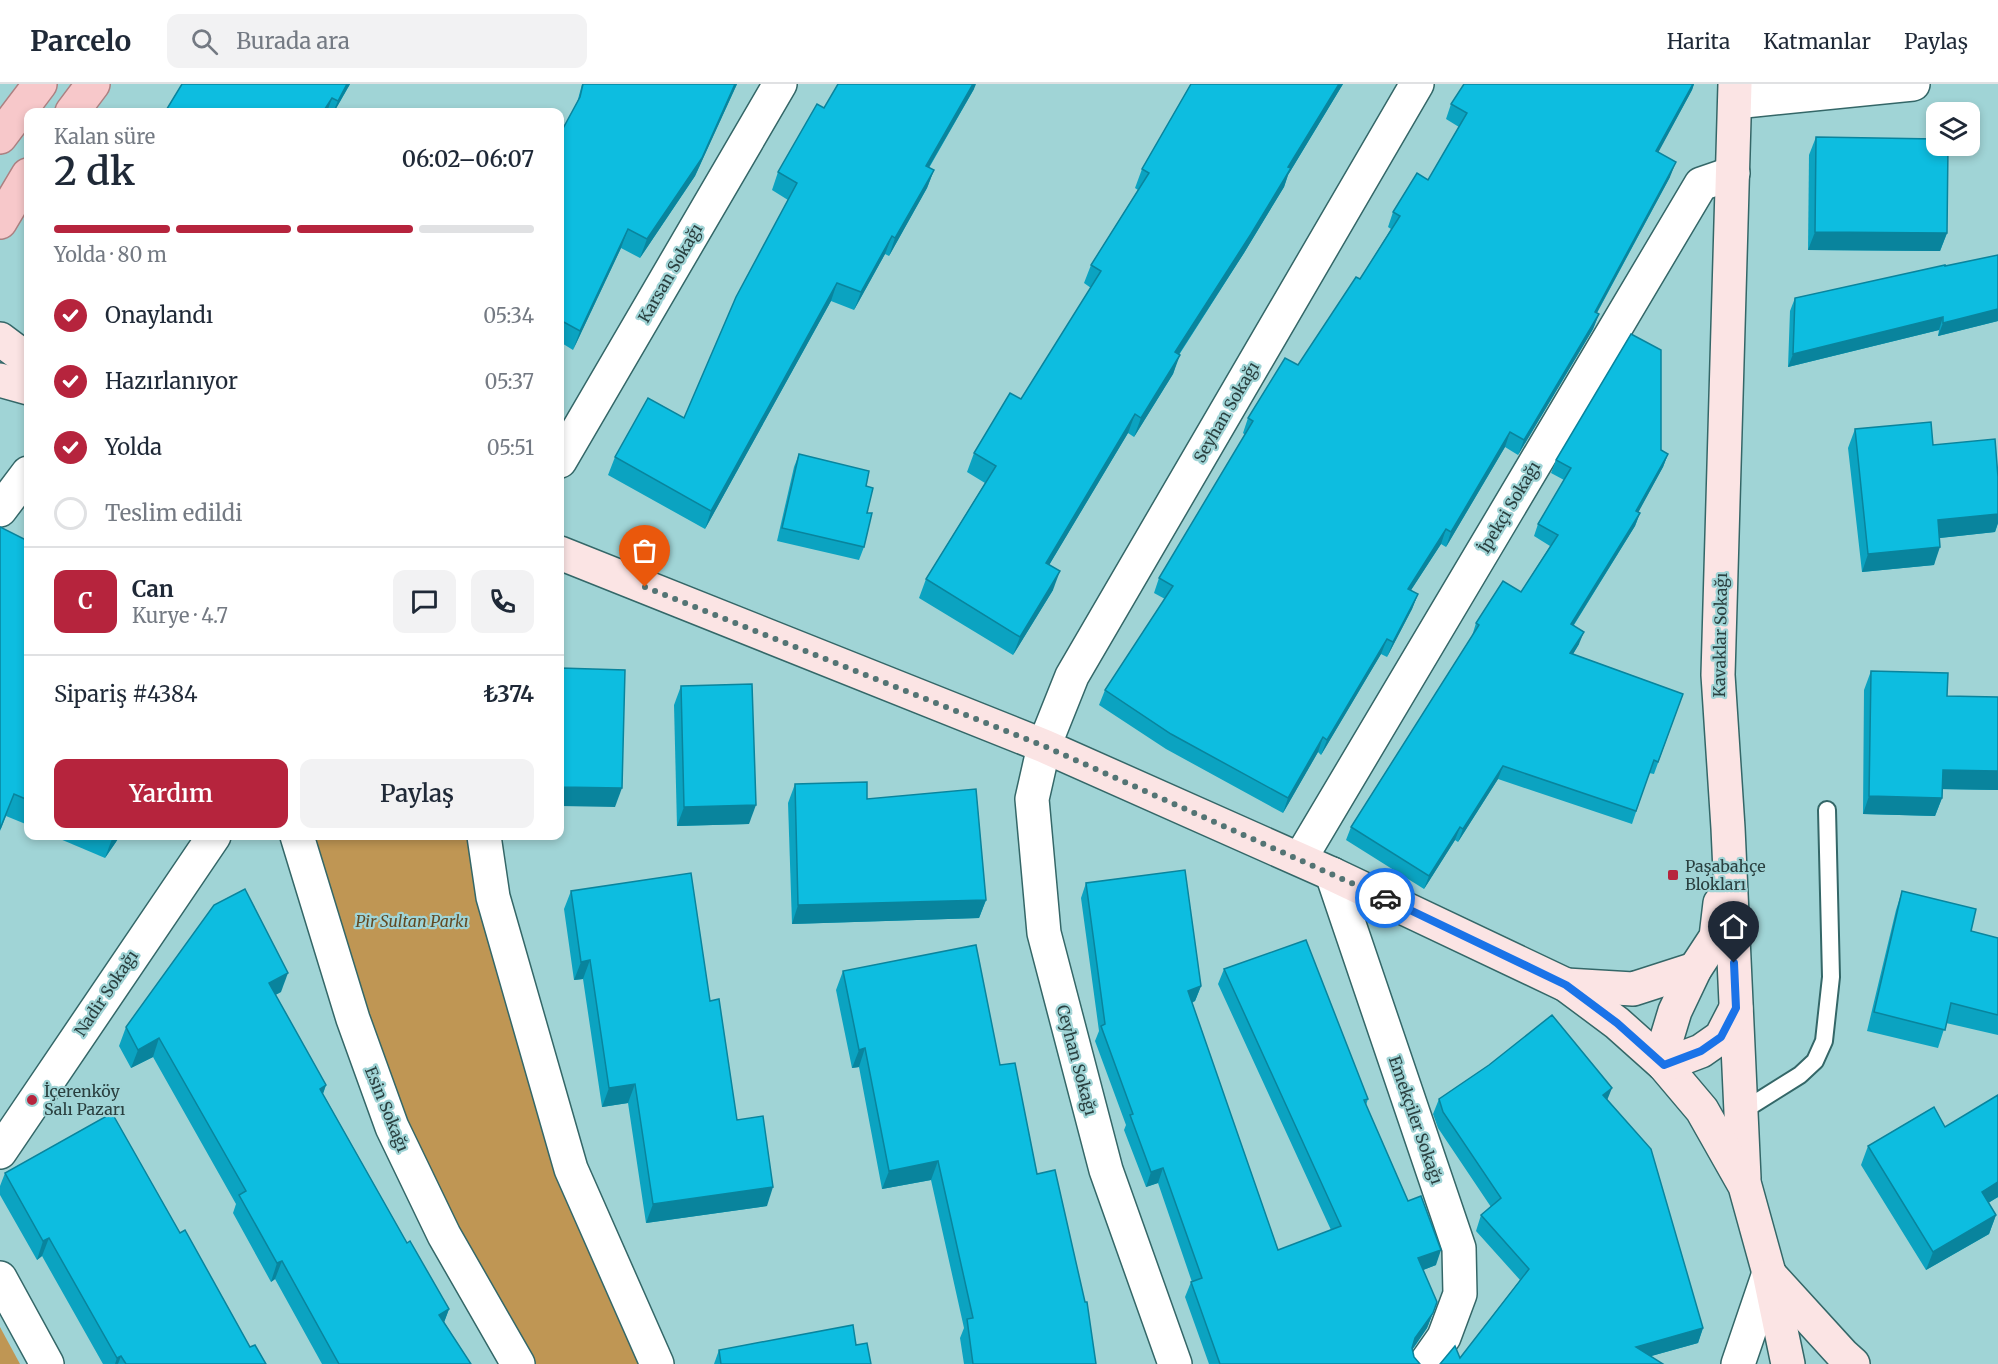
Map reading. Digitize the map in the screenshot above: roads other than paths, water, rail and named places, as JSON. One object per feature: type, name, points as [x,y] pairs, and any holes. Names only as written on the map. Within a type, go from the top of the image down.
[{"type":"main road","points":[[0,137],[40,84]]},
{"type":"main road","points":[[75,108],[93,84]]},
{"type":"main road","name":"Kavaklar Sokağı","points":[[1735,93],[1718,675],[1728,828],[1745,1186]]},
{"type":"main road","points":[[0,222],[24,182]]},
{"type":"main road","points":[[0,339],[24,357]]},
{"type":"main road","points":[[0,380],[24,387]]},
{"type":"main road","points":[[564,555],[1044,746],[1300,859],[1566,985],[1617,1023],[1664,1065],[1701,1110],[1745,1186],[1769,1273],[1788,1364]]},
{"type":"main road","points":[[1664,1065],[1665,1044],[1675,1011],[1695,969],[1716,937],[1728,828]]},
{"type":"main road","points":[[1566,985],[1633,989],[1695,969]]},
{"type":"main road","points":[[1664,1065],[1701,1051],[1721,1037],[1736,1008]]},
{"type":"main road","points":[[1769,1273],[1853,1364]]},
{"type":"street","name":"Karsan Sokağı","points":[[564,454],[780,84]]},
{"type":"street","name":"Seyhan Sokağı","points":[[1044,746],[1072,676],[1417,84]]},
{"type":"street","points":[[1735,93],[1913,84]]},
{"type":"street","name":"İpekçi Sokağı","points":[[1300,859],[1701,184],[1733,173]]},
{"type":"street","points":[[0,510],[24,478]]},
{"type":"street","name":"Ceyhan Sokağı","points":[[1044,746],[1032,799],[1044,933],[1106,1170],[1174,1364]]},
{"type":"street","name":"Nadir Sokağı","points":[[0,1152],[211,840]]},
{"type":"street","name":"Esin Sokağı","points":[[298,840],[353,1019],[392,1127],[444,1235],[518,1364]]},
{"type":"street","points":[[485,840],[493,897],[571,1169],[657,1364]]},
{"type":"street","name":"Emekçiler Sokağı","points":[[1332,874],[1459,1248],[1460,1294],[1444,1336],[1425,1364]]},
{"type":"street","points":[[1738,1364],[1769,1273]]},
{"type":"street","points":[[0,1278],[46,1364]]},
{"type":"lane","points":[[1741,1112],[1800,1075],[1815,1061],[1824,1041],[1831,977],[1827,810]]},
{"type":"place","name":"Paşabahçe Blokları","points":[[1673,875]]},
{"type":"place","name":"İçerenköy Salı Pazarı","points":[[32,1100]]},
{"type":"park label","name":"Pir Sultan Parkı","points":[[412,921]]}]
